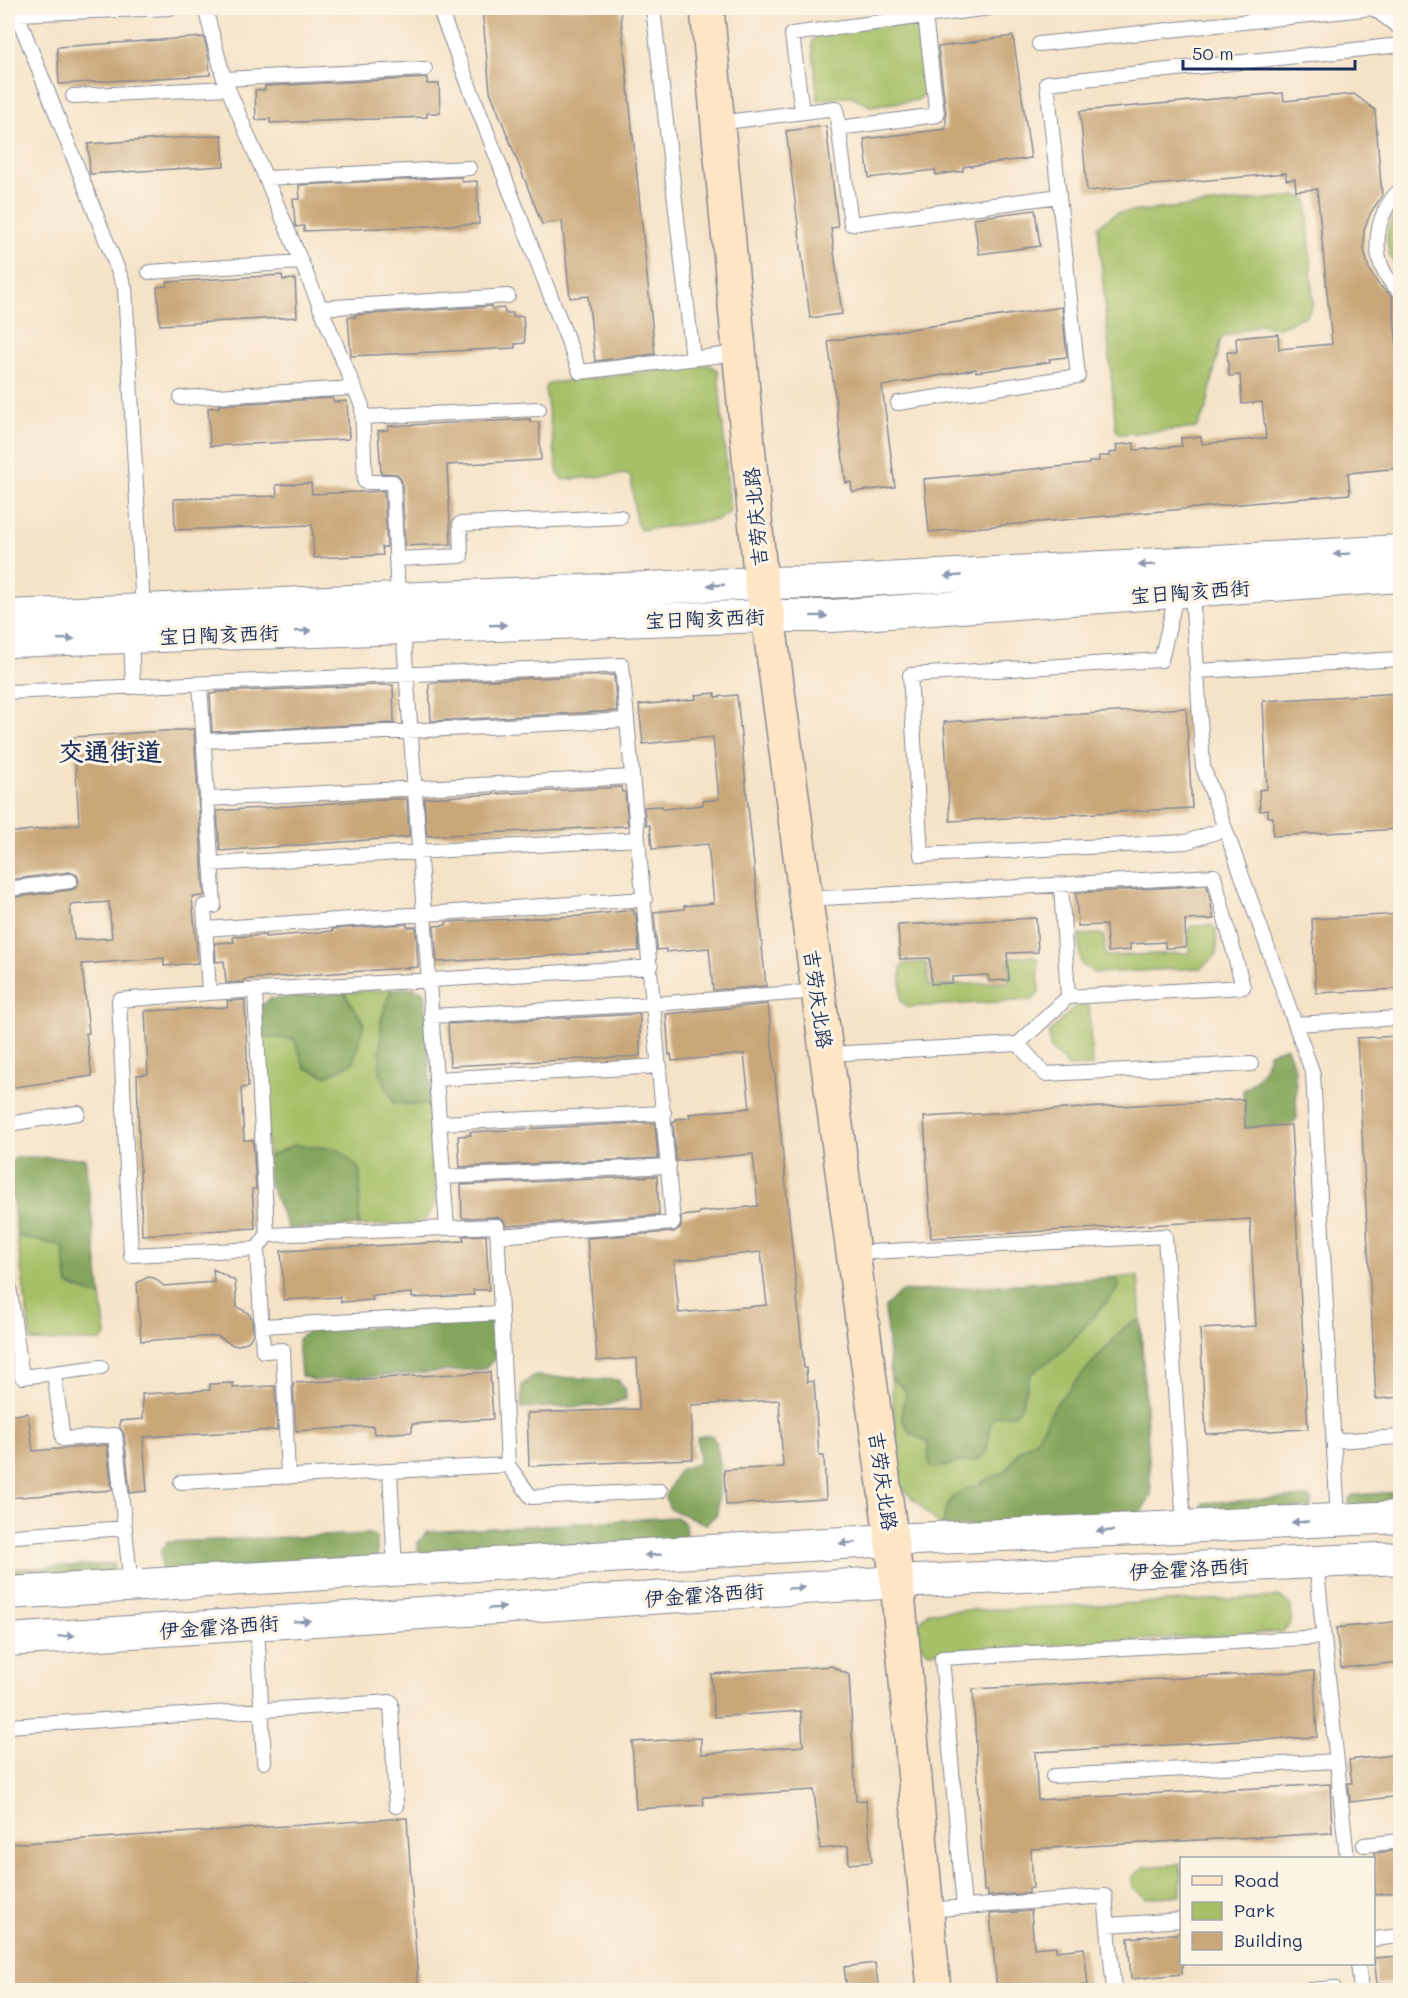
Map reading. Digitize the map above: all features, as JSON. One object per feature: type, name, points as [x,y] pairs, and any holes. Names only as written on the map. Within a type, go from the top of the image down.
[{"type":"main road","name":"吉劳庆北路","points":[[707,8],[761,583],[768,616],[892,1540],[934,1990]]},
{"type":"street","name":"宝日陶亥西街","points":[[8,641],[137,624],[401,613],[761,583],[828,582],[1401,551]]},
{"type":"street","name":"宝日陶亥西街","points":[[401,613],[832,616],[1401,576]]},
{"type":"street","name":"宝日陶亥西街","points":[[8,616],[137,624]]},
{"type":"street","name":"伊金霍洛西街","points":[[8,1593],[892,1540],[1401,1517]]},
{"type":"street","name":"伊金霍洛西街","points":[[8,1640],[897,1582],[1401,1558]]},
{"type":"lane","points":[[133,687],[137,624],[125,288],[17,14],[171,8]]},
{"type":"lane","points":[[205,8],[226,83],[362,406],[365,482],[393,482],[396,559],[407,676],[447,1228]]},
{"type":"lane","points":[[439,8],[580,372],[740,353]]},
{"type":"lane","points":[[653,8],[693,358]]},
{"type":"lane","points":[[802,112],[792,34],[990,8]]},
{"type":"lane","points":[[1039,44],[1373,8],[1401,28]]},
{"type":"lane","points":[[839,128],[937,115],[925,16]]},
{"type":"lane","points":[[898,403],[1078,376],[1047,83],[1401,45]]},
{"type":"lane","points":[[73,96],[425,69]]},
{"type":"lane","points":[[718,123],[836,108],[851,224],[1059,196]]},
{"type":"lane","points":[[267,178],[469,168]]},
{"type":"lane","points":[[1401,190],[1385,208],[1378,227],[1377,249],[1383,269],[1401,291]]},
{"type":"lane","points":[[149,272],[301,262]]},
{"type":"lane","points":[[320,308],[508,296]]},
{"type":"lane","points":[[181,398],[354,388]]},
{"type":"lane","points":[[363,417],[539,409]]},
{"type":"lane","points":[[396,559],[461,556],[460,524],[620,517]]},
{"type":"lane","points":[[1185,591],[1197,671],[1203,767],[1313,1074],[1338,1520]]},
{"type":"lane","points":[[1185,591],[1161,660],[910,675],[921,855],[1186,842],[1225,829]]},
{"type":"lane","points":[[1197,671],[1401,659]]},
{"type":"lane","points":[[8,692],[622,666],[673,1223],[498,1236]]},
{"type":"lane","points":[[200,684],[214,906],[204,906],[209,993]]},
{"type":"lane","points":[[204,741],[627,720]]},
{"type":"lane","points":[[207,799],[632,777]]},
{"type":"lane","points":[[211,864],[638,839]]},
{"type":"lane","points":[[806,899],[1214,876],[1243,987],[1068,997],[1018,1044],[827,1054]]},
{"type":"lane","points":[[8,889],[70,881]]},
{"type":"lane","points":[[1061,885],[1068,997]]},
{"type":"lane","points":[[205,928],[645,899]]},
{"type":"lane","points":[[257,1249],[131,1255],[120,1000],[651,967]]},
{"type":"lane","points":[[255,991],[267,1235],[257,1249],[263,1351],[283,1350],[288,1476]]},
{"type":"lane","points":[[431,1016],[654,1004],[818,991]]},
{"type":"lane","points":[[1295,1024],[1401,1018]]},
{"type":"lane","points":[[1018,1044],[1045,1074],[1251,1065]]},
{"type":"lane","points":[[436,1079],[660,1066]]},
{"type":"lane","points":[[8,1124],[78,1113]]},
{"type":"lane","points":[[440,1124],[664,1113]]},
{"type":"lane","points":[[443,1177],[669,1166]]},
{"type":"lane","points":[[267,1235],[497,1226],[508,1465],[531,1497],[660,1491]]},
{"type":"lane","points":[[853,1253],[1165,1236],[1184,1527]]},
{"type":"lane","points":[[8,1278],[22,1377],[101,1367]]},
{"type":"lane","points":[[262,1326],[501,1313]]},
{"type":"lane","points":[[54,1373],[63,1439],[115,1435],[131,1586]]},
{"type":"lane","points":[[1333,1440],[1401,1437]]},
{"type":"lane","points":[[181,1482],[508,1465]]},
{"type":"lane","points":[[390,1471],[395,1570]]},
{"type":"lane","points":[[15,1536],[125,1528]]},
{"type":"lane","points":[[1316,1562],[1347,1857]]},
{"type":"lane","points":[[257,1624],[264,1762]]},
{"type":"lane","points":[[964,1907],[942,1658],[1324,1637]]},
{"type":"lane","points":[[8,1726],[391,1702],[396,1806]]},
{"type":"lane","points":[[1053,1776],[1337,1761]]},
{"type":"lane","points":[[1364,1845],[1401,1840]]},
{"type":"lane","points":[[927,1910],[1105,1896],[1113,1990]]},
{"type":"lane","points":[[1108,1925],[1180,1920]]},
{"type":"lane","points":[[1375,1940],[1401,1936]]},
{"type":"lane","points":[[1359,1965],[1361,1990]]},
{"type":"lane","points":[[1310,1990],[1334,1988]]},
{"type":"green space","points":[[914,23],[920,29],[926,92],[918,100],[870,106],[852,96],[818,100],[812,42],[819,33]]},
{"type":"green space","points":[[1299,196],[1307,199],[1313,303],[1307,315],[1277,328],[1260,324],[1221,338],[1206,410],[1196,428],[1121,434],[1116,430],[1098,226],[1117,213]]},
{"type":"green space","points":[[1400,201],[1400,273],[1390,255],[1387,237],[1391,219]]},
{"type":"green space","points":[[709,365],[718,370],[730,512],[718,520],[641,530],[636,523],[631,477],[626,474],[563,480],[558,474],[545,389],[549,383]]},
{"type":"green space","points":[[1211,925],[1216,929],[1217,954],[1201,968],[1094,973],[1081,964],[1079,935],[1100,934],[1104,936],[1105,956],[1189,953],[1188,930],[1192,926]]},
{"type":"green space","points":[[1034,956],[1038,959],[1039,993],[1032,1000],[908,1007],[901,1001],[901,968],[904,964],[924,962],[927,965],[929,986],[1010,982],[1009,960],[1012,957]]},
{"type":"green space","points":[[414,988],[425,993],[431,1105],[394,1103],[380,1074],[381,1021],[391,989]]},
{"type":"green space","points":[[391,989],[381,1021],[394,1103],[431,1105],[436,1202],[424,1223],[359,1226],[360,1169],[268,1157],[262,1037],[294,1038],[305,1067],[364,1023],[344,993]]},
{"type":"green space","points":[[344,993],[364,1023],[353,1063],[326,1076],[305,1068],[294,1039],[262,1037],[260,1007],[270,999]]},
{"type":"green space","points":[[1075,1006],[1089,1006],[1092,1066],[1069,1067],[1050,1048],[1049,1033]]},
{"type":"green space","points":[[1287,1047],[1295,1070],[1297,1118],[1291,1125],[1245,1128],[1243,1090],[1260,1074],[1269,1053]]},
{"type":"green space","points":[[293,1145],[338,1149],[360,1169],[359,1226],[288,1229],[269,1183],[268,1157]]},
{"type":"green space","points":[[17,1157],[85,1158],[101,1297],[68,1285],[63,1246],[17,1236],[8,1164]]},
{"type":"green space","points":[[17,1236],[63,1246],[68,1285],[101,1297],[106,1336],[100,1341],[31,1341]]},
{"type":"green space","points":[[1138,1276],[1151,1495],[942,1527],[900,1486],[885,1307],[902,1292]]},
{"type":"green space","points":[[1118,1277],[1119,1288],[1063,1351],[1030,1375],[1021,1407],[1012,1415],[997,1416],[992,1419],[987,1450],[984,1455],[974,1461],[931,1467],[928,1442],[911,1434],[902,1419],[905,1390],[891,1378],[885,1307],[900,1292]]},
{"type":"green space","points":[[490,1321],[496,1324],[496,1358],[484,1369],[314,1380],[301,1376],[298,1339],[308,1331]]},
{"type":"green space","points":[[1134,1321],[1140,1321],[1151,1495],[1137,1519],[942,1527],[945,1510],[954,1495],[1006,1471],[1020,1450],[1036,1440],[1058,1401],[1124,1328]]},
{"type":"green space","points":[[533,1376],[618,1380],[625,1388],[626,1399],[604,1406],[521,1408],[522,1385]]},
{"type":"green space","points":[[712,1435],[719,1455],[720,1484],[717,1514],[706,1524],[670,1509],[665,1497],[679,1470],[699,1463],[697,1437]]},
{"type":"green space","points":[[1400,1492],[1400,1511],[1349,1508],[1349,1499],[1353,1495]]},
{"type":"green space","points":[[1307,1497],[1311,1500],[1311,1508],[1201,1514],[1203,1503]]},
{"type":"green space","points":[[675,1517],[685,1523],[686,1538],[419,1558],[418,1543],[427,1532]]},
{"type":"green space","points":[[370,1534],[377,1538],[377,1557],[162,1573],[161,1550],[168,1542]]},
{"type":"green space","points":[[114,1564],[116,1577],[8,1589],[8,1569]]},
{"type":"green space","points":[[1281,1597],[1291,1606],[1291,1623],[1282,1632],[929,1652],[918,1644],[918,1623],[929,1612]]},
{"type":"green space","points":[[1180,1864],[1180,1895],[1146,1898],[1133,1888],[1132,1877],[1144,1867]]},
{"type":"building","points":[[482,8],[620,8],[655,354],[595,361],[588,296],[570,298],[562,221],[542,224],[490,91]]},
{"type":"building","points":[[1013,36],[1031,158],[963,167],[963,171],[936,175],[935,170],[869,178],[864,139],[946,129],[938,47]]},
{"type":"building","points":[[204,37],[210,75],[59,84],[57,47]]},
{"type":"building","points":[[427,78],[427,84],[439,84],[440,113],[427,113],[427,117],[270,123],[270,119],[256,120],[255,90],[265,90],[265,86]]},
{"type":"building","points":[[1283,93],[1284,101],[1354,94],[1375,110],[1382,196],[1371,212],[1364,230],[1364,250],[1369,268],[1378,284],[1392,296],[1401,387],[1401,468],[1348,473],[1350,494],[929,532],[924,479],[1089,464],[1089,462],[1099,461],[1099,456],[1110,456],[1109,453],[1117,452],[1116,445],[1134,443],[1134,450],[1182,446],[1181,438],[1201,437],[1202,444],[1266,438],[1262,402],[1242,404],[1240,375],[1229,376],[1227,352],[1237,352],[1236,338],[1278,334],[1279,349],[1332,344],[1317,189],[1296,191],[1295,179],[1286,180],[1286,173],[1087,191],[1080,111]]},
{"type":"building","points":[[826,126],[838,227],[831,228],[842,314],[810,318],[786,131]]},
{"type":"building","points":[[222,135],[224,166],[90,174],[88,144]]},
{"type":"building","points":[[461,177],[462,182],[477,181],[479,224],[304,231],[304,226],[296,227],[293,199],[300,199],[299,185]]},
{"type":"building","points":[[1035,210],[1040,246],[979,254],[974,218]]},
{"type":"building","points":[[282,275],[283,280],[295,279],[297,317],[160,325],[157,287],[167,286],[167,282]]},
{"type":"building","points":[[491,306],[492,309],[504,308],[505,313],[513,313],[513,317],[523,316],[525,343],[515,344],[515,348],[351,356],[348,317]]},
{"type":"building","points":[[1062,307],[1067,357],[1049,359],[1050,362],[976,372],[976,369],[882,386],[895,487],[852,492],[851,482],[846,483],[828,341]]},
{"type":"building","points":[[332,398],[334,402],[347,401],[349,439],[210,446],[208,408],[219,407],[219,405]]},
{"type":"building","points":[[530,419],[530,422],[539,422],[541,460],[447,465],[451,544],[405,546],[402,481],[397,474],[381,473],[378,431],[388,430],[388,426]]},
{"type":"building","points":[[311,483],[312,494],[384,491],[387,547],[382,547],[383,555],[314,558],[312,525],[175,530],[174,499],[277,496],[276,485]]},
{"type":"building","points":[[614,675],[617,711],[431,721],[429,684]]},
{"type":"building","points":[[393,685],[394,723],[212,732],[210,694],[217,692]]},
{"type":"building","points":[[715,693],[715,697],[737,695],[766,986],[713,990],[709,948],[666,952],[666,949],[657,950],[654,912],[714,903],[708,844],[652,849],[650,825],[646,825],[644,807],[662,806],[663,809],[703,805],[703,801],[719,799],[713,737],[643,744],[639,705],[696,699],[695,695]]},
{"type":"building","points":[[1401,693],[1401,829],[1273,836],[1273,817],[1268,817],[1268,810],[1260,811],[1259,790],[1267,789],[1263,701]]},
{"type":"building","points":[[1186,708],[1192,808],[950,821],[944,722]]},
{"type":"building","points":[[194,729],[204,896],[192,897],[198,963],[164,966],[164,958],[82,964],[89,1033],[86,1033],[92,1076],[8,1088],[8,898],[71,890],[76,888],[79,880],[77,875],[69,872],[8,880],[8,833],[79,824],[74,737]],"holes":[[[109,902],[112,938],[74,940],[70,905]]]},
{"type":"building","points":[[621,787],[622,792],[625,792],[628,826],[427,836],[424,798]]},
{"type":"building","points":[[407,799],[409,837],[220,851],[217,811]]},
{"type":"building","points":[[1207,885],[1214,919],[1185,920],[1186,947],[1165,948],[1165,942],[1130,944],[1130,950],[1108,952],[1106,925],[1078,926],[1076,893]]},
{"type":"building","points":[[634,910],[639,951],[437,962],[434,926],[446,925],[446,922],[579,916]]},
{"type":"building","points":[[1401,914],[1401,989],[1316,993],[1312,919]]},
{"type":"building","points":[[1036,918],[1038,952],[1007,953],[1009,980],[989,981],[988,975],[952,977],[952,983],[931,984],[930,958],[900,959],[898,925]]},
{"type":"building","points":[[407,924],[407,927],[416,927],[418,967],[251,979],[244,980],[244,982],[226,983],[224,961],[216,962],[215,943],[234,942],[233,937],[265,935],[265,937],[333,931],[332,929]]},
{"type":"building","points":[[245,1000],[248,1087],[241,1088],[244,1140],[253,1140],[256,1189],[252,1189],[255,1228],[142,1235],[137,1075],[148,1074],[145,1011],[228,1007],[227,1001]]},
{"type":"building","points":[[768,1004],[804,1368],[806,1368],[807,1382],[814,1381],[819,1456],[824,1456],[826,1499],[726,1505],[724,1470],[783,1467],[779,1400],[691,1405],[693,1459],[529,1466],[527,1413],[639,1409],[637,1358],[597,1361],[587,1238],[674,1232],[681,1227],[681,1216],[758,1206],[753,1154],[676,1161],[673,1122],[676,1122],[676,1119],[690,1118],[689,1114],[750,1108],[744,1054],[672,1061],[671,1054],[669,1055],[666,1014]],"holes":[[[761,1252],[767,1305],[679,1313],[674,1261]]]},
{"type":"building","points":[[640,1014],[640,1056],[450,1066],[448,1024]]},
{"type":"building","points":[[1401,1036],[1401,1397],[1376,1399],[1357,1038]]},
{"type":"building","points":[[1244,1099],[1245,1128],[1291,1125],[1308,1429],[1206,1434],[1200,1329],[1256,1326],[1250,1219],[931,1238],[924,1117]]},
{"type":"building","points":[[655,1123],[658,1158],[460,1167],[458,1136],[471,1135],[470,1132]]},
{"type":"building","points":[[657,1176],[659,1215],[506,1226],[504,1221],[497,1217],[462,1218],[461,1185]]},
{"type":"building","points":[[486,1235],[489,1290],[473,1290],[474,1295],[412,1298],[412,1293],[372,1296],[373,1300],[341,1302],[340,1297],[284,1300],[281,1251],[464,1241],[463,1236]]},
{"type":"building","points":[[213,1269],[235,1281],[237,1307],[247,1312],[252,1318],[253,1334],[249,1341],[233,1345],[217,1336],[141,1341],[137,1283],[148,1277],[154,1278],[164,1286],[214,1282]]},
{"type":"building","points":[[490,1372],[493,1419],[412,1424],[412,1432],[374,1434],[373,1426],[296,1431],[293,1383]]},
{"type":"building","points":[[233,1383],[233,1388],[275,1386],[277,1430],[143,1437],[147,1491],[130,1493],[124,1434],[120,1428],[120,1421],[143,1419],[142,1394],[210,1390],[210,1384]]},
{"type":"building","points":[[28,1413],[33,1451],[107,1445],[112,1490],[8,1498],[8,1416]]},
{"type":"building","points":[[1401,1621],[1401,1662],[1341,1668],[1336,1628]]},
{"type":"building","points":[[831,1666],[849,1675],[856,1801],[866,1800],[872,1862],[849,1864],[848,1846],[820,1849],[814,1790],[703,1797],[704,1805],[636,1809],[632,1742],[701,1738],[701,1754],[803,1746],[801,1711],[714,1717],[711,1674]]},
{"type":"building","points":[[1314,1671],[1317,1737],[1035,1752],[1038,1800],[1330,1784],[1332,1833],[1031,1849],[1033,1888],[1029,1888],[1029,1893],[988,1896],[988,1891],[984,1891],[973,1689]]},
{"type":"building","points":[[1401,1754],[1401,1796],[1350,1802],[1348,1783],[1352,1783],[1349,1760]]},
{"type":"building","points":[[407,1818],[418,1985],[334,1990],[309,1990],[308,1984],[245,1990],[8,1990],[8,1844]]},
{"type":"building","points":[[1401,1850],[1401,1892],[1375,1895],[1374,1853]]},
{"type":"building","points":[[1031,1911],[1034,1948],[1056,1946],[1056,1951],[1084,1948],[1088,1985],[1039,1990],[997,1990],[990,1914]]},
{"type":"building","points":[[1180,1933],[1182,1974],[1131,1979],[1128,1938]]},
{"type":"building","points":[[1401,1956],[1401,1982],[1377,1984],[1375,1958]]},
{"type":"building","points":[[875,1963],[879,1990],[847,1990],[844,1967]]},
{"type":"district","name":"交通街道","points":[[110,751]]}]
